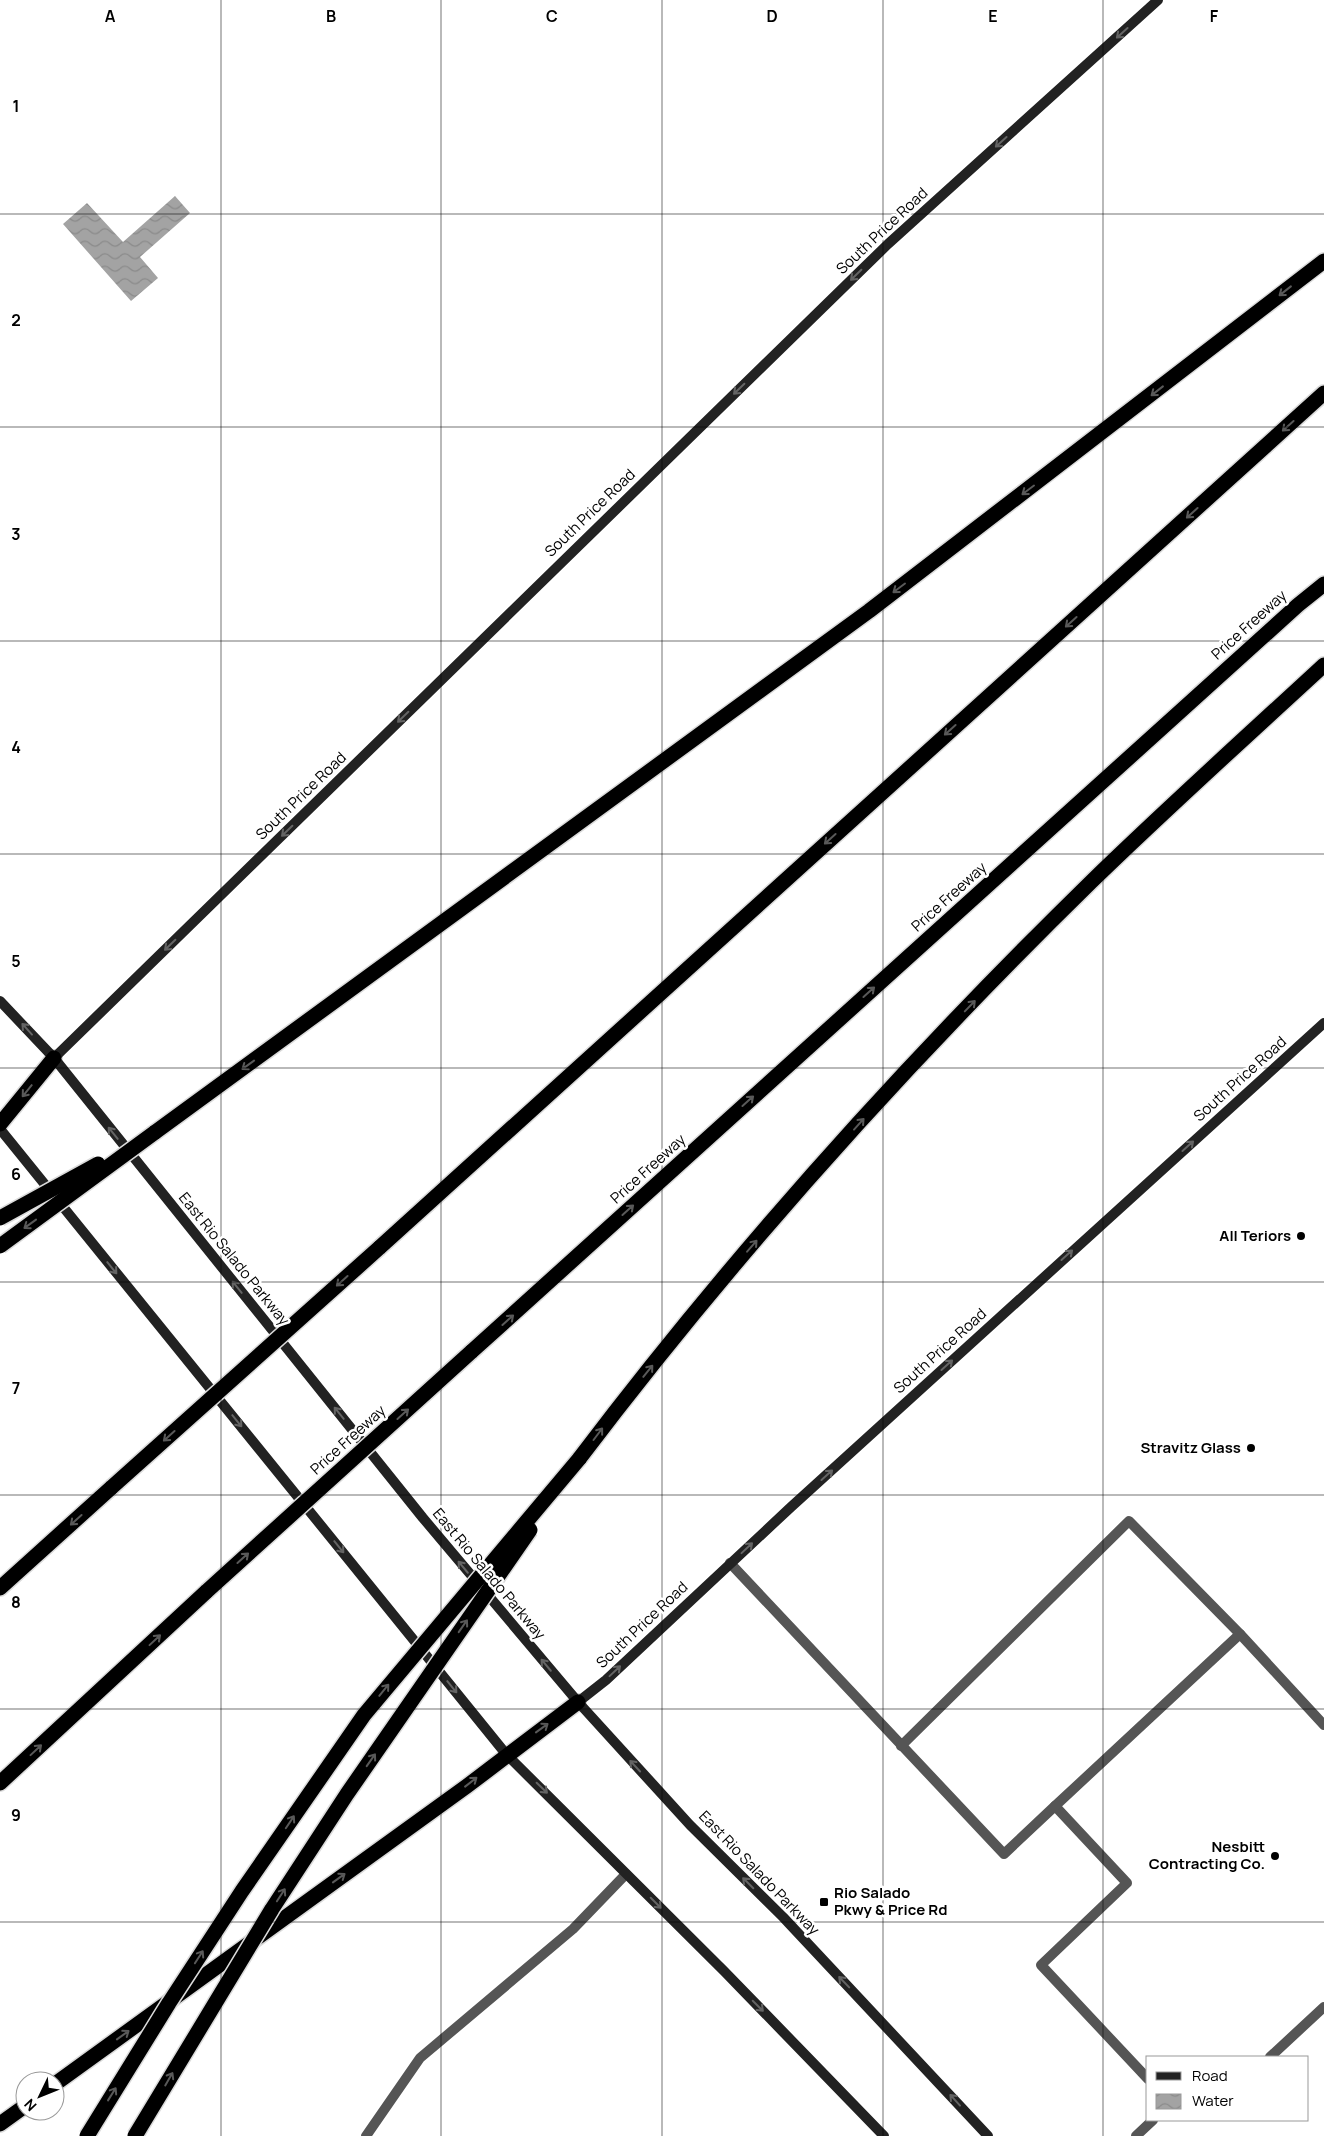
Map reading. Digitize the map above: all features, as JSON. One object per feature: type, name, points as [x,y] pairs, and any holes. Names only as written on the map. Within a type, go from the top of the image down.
[{"type":"highway","points":[[0,1246],[869,611],[1324,262]]},
{"type":"highway","points":[[0,1588],[379,1248],[1324,393]]},
{"type":"highway","name":"Price Freeway","points":[[0,1783],[207,1591],[1291,611],[1324,584]]},
{"type":"highway","points":[[136,2136],[232,1975],[342,1802],[579,1459],[617,1409],[799,1193],[964,1012],[1092,881],[1324,665]]},
{"type":"highway","points":[[0,1124],[54,1058]]},
{"type":"highway","points":[[0,1218],[154,1133]]},
{"type":"highway","points":[[87,2136],[232,1907],[364,1715],[579,1459]]},
{"type":"highway","points":[[65,2077],[467,1786],[506,1754],[578,1702]]},
{"type":"highway","points":[[0,2124],[15,2113]]},
{"type":"main road","name":"South Price Road","points":[[54,1058],[881,251],[1158,0]]},
{"type":"main road","name":"East Rio Salado Parkway","points":[[0,1001],[54,1058],[417,1511],[578,1702],[690,1825],[782,1917],[988,2136]]},
{"type":"main road","name":"South Price Road","points":[[578,1702],[606,1680],[730,1563],[1324,1023]]},
{"type":"main road","points":[[0,1129],[506,1754],[884,2136]]},
{"type":"lane","points":[[901,1746],[1129,1521],[1240,1634],[1324,1725]]},
{"type":"lane","points":[[730,1563],[1004,1854],[1240,1634]]},
{"type":"lane","points":[[1054,1806],[1127,1883],[1041,1964],[1146,2077]]},
{"type":"lane","points":[[366,2136],[420,2058],[573,1929],[626,1874]]},
{"type":"lane","points":[[1271,2056],[1324,2008]]},
{"type":"lane","points":[[1136,2136],[1152,2121]]},
{"type":"water","points":[[175,196],[190,213],[140,257],[158,278],[131,301],[63,224],[87,203],[123,242]]},
{"type":"place","name":"All Teriors","points":[[1301,1236]]},
{"type":"place","name":"Stravitz Glass","points":[[1251,1448]]},
{"type":"place","name":"Nesbitt Contracting Co.","points":[[1275,1856]]},
{"type":"place","name":"Rio Salado Pkwy & Price Rd","points":[[824,1902]]}]
